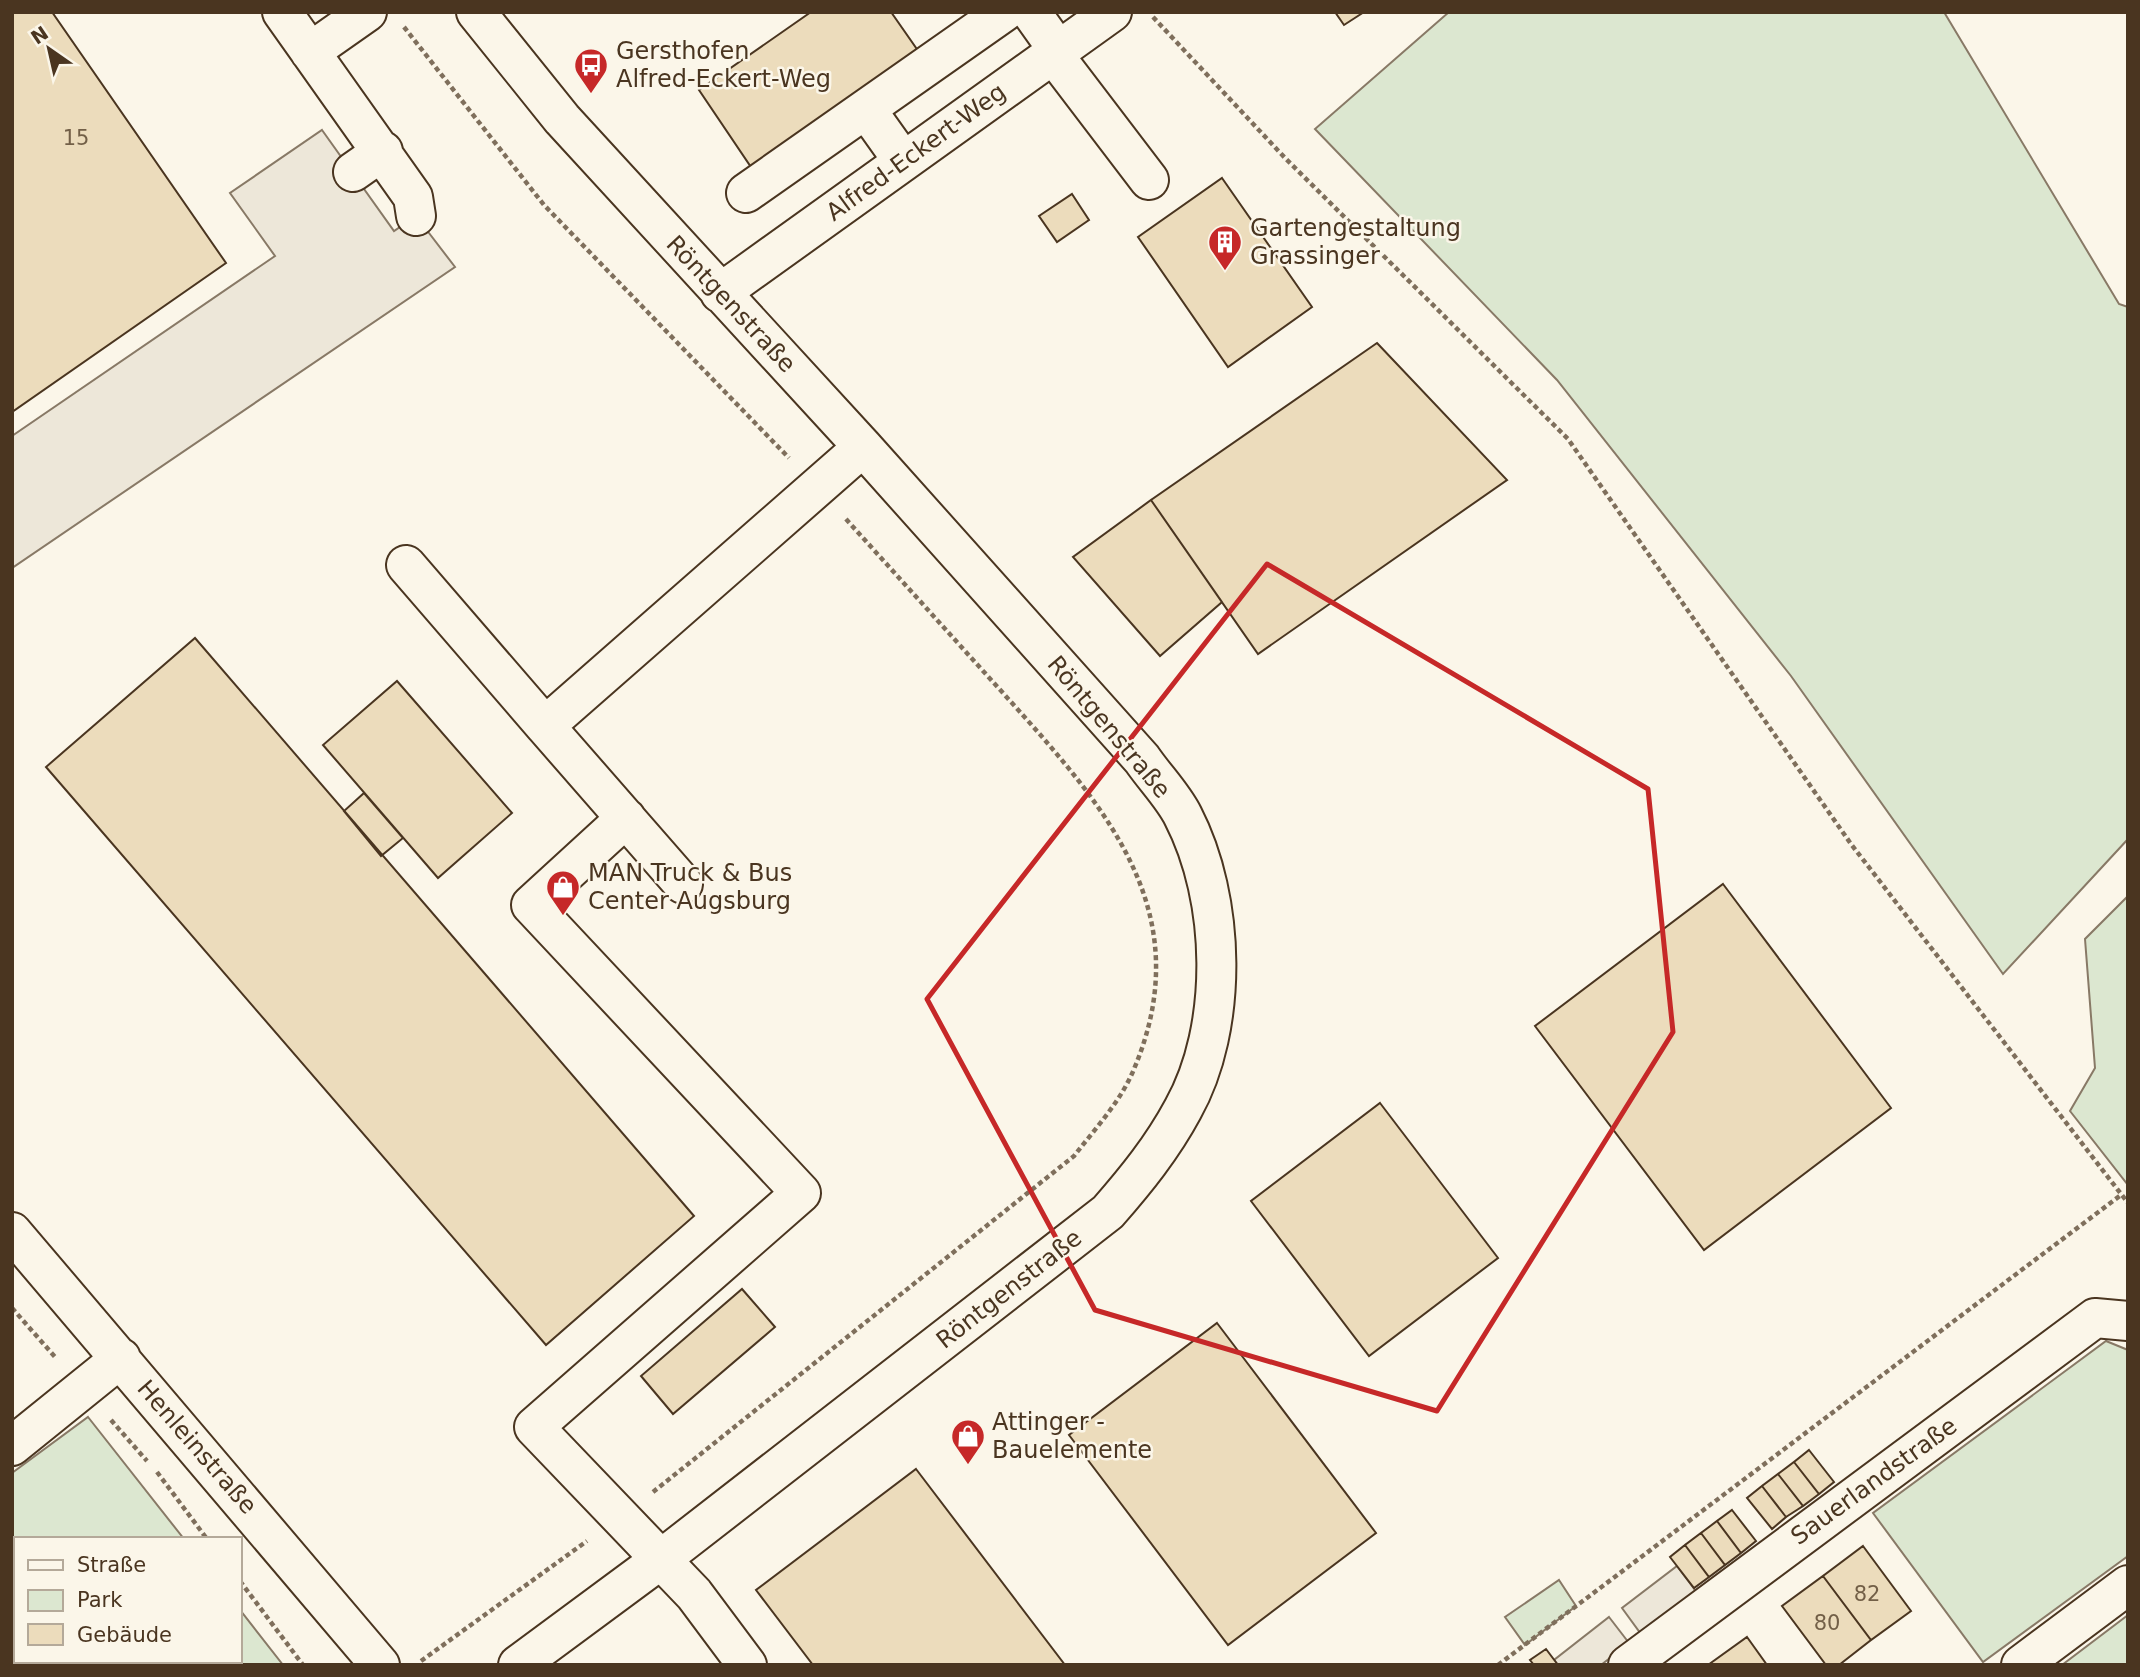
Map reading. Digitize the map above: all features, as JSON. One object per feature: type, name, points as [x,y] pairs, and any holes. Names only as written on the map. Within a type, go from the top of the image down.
[{"type":"street","points":[[282,12],[310,52],[368,162],[413,197],[416,216]]},
{"type":"street","name":"Röntgenstraße","points":[[476,12],[562,119],[863,447],[1142,760],[1183,815],[1198,856],[1217,939],[1216,983],[1207,1051],[1185,1107],[1149,1164],[1108,1212],[660,1560],[518,1665]]},
{"type":"street","points":[[746,193],[1004,12]]},
{"type":"street","points":[[1031,12],[1055,52],[1149,180]]},
{"type":"street","name":"Alfred-Eckert-Weg","points":[[720,293],[1112,12]]},
{"type":"street","points":[[310,52],[384,18]]},
{"type":"street","points":[[866,109],[903,161]]},
{"type":"street","points":[[545,726],[863,447]]},
{"type":"street","points":[[406,565],[683,884]]},
{"type":"street","points":[[626,818],[531,905],[801,1193],[534,1427],[694,1594],[747,1665]]},
{"type":"street","name":"Henleinstraße","points":[[12,1232],[380,1665]]},
{"type":"street","name":"Sauerlandstraße","points":[[1628,1665],[2095,1318],[2128,1321]]},
{"type":"street","points":[[12,1446],[121,1358]]},
{"type":"street","points":[[2021,1665],[2128,1585]]},
{"type":"path","points":[[1148,12],[1286,159],[1568,439],[1851,844],[1946,963],[2128,1203]]},
{"type":"path","points":[[384,18],[544,205],[817,487],[1078,776],[1125,846],[1150,916],[1156,956],[1146,1032],[1134,1070],[1115,1103],[1074,1156],[619,1518],[416,1665]]},
{"type":"path","points":[[1498,1665],[2121,1195]]},
{"type":"path","points":[[242,1584],[303,1665]]},
{"type":"highlighted area","points":[[1267,564],[1648,789],[1673,1032],[1437,1411],[1095,1310],[927,999]]},
{"type":"green space","points":[[1449,12],[1944,12],[2119,304],[2128,307],[2128,839],[2003,974],[1791,676],[1557,380],[1315,129]]},
{"type":"green space","points":[[2128,896],[2128,1185],[2070,1111],[2095,1068],[2085,939]]},
{"type":"green space","points":[[2106,1341],[2128,1350],[2128,1556],[1983,1662],[1873,1513]]},
{"type":"green space","points":[[88,1417],[182,1537],[14,1537],[14,1663],[242,1663],[242,1613],[283,1665],[12,1665],[12,1473]]},
{"type":"green space","points":[[1559,1580],[1576,1606],[1525,1645],[1505,1617]]},
{"type":"green space","points":[[2128,1615],[2128,1665],[2062,1665]]},
{"type":"shaded area","points":[[322,130],[394,231],[416,216],[455,267],[12,568],[12,436],[275,256],[230,193]]},
{"type":"shaded area","points":[[1677,1566],[1698,1594],[1641,1634],[1622,1608]]},
{"type":"shaded area","points":[[1609,1617],[1629,1643],[1601,1665],[1558,1665],[1554,1660]]},
{"type":"building","points":[[12,12],[52,12],[226,263],[12,412]]},
{"type":"building","points":[[811,12],[891,12],[921,55],[753,170],[699,90]]},
{"type":"building","points":[[1335,12],[1364,12],[1344,25]]},
{"type":"building","name":"Gartengestaltung Grassinger","points":[[1222,178],[1312,307],[1228,367],[1138,237]]},
{"type":"building","points":[[1072,194],[1089,220],[1057,242],[1039,216]]},
{"type":"building","points":[[1377,343],[1507,480],[1258,654],[1151,500]]},
{"type":"building","points":[[1151,500],[1222,602],[1160,656],[1073,557]]},
{"type":"building","points":[[195,638],[694,1216],[546,1345],[46,767]]},
{"type":"building","points":[[397,681],[512,813],[438,878],[323,745]]},
{"type":"building","points":[[364,793],[403,838],[381,856],[344,811]]},
{"type":"building","points":[[1723,884],[1891,1108],[1704,1250],[1535,1026]]},
{"type":"building","points":[[1380,1103],[1498,1258],[1369,1356],[1251,1201]]},
{"type":"building","points":[[742,1289],[775,1327],[673,1414],[641,1376]]},
{"type":"building","points":[[1217,1323],[1376,1533],[1228,1645],[1069,1435]]},
{"type":"building","points":[[1809,1450],[1834,1482],[1819,1494],[1794,1462]]},
{"type":"building","points":[[1794,1462],[1819,1494],[1803,1506],[1778,1474]]},
{"type":"building","points":[[916,1469],[1065,1665],[813,1665],[756,1590]]},
{"type":"building","points":[[1778,1474],[1803,1506],[1786,1517],[1762,1486]]},
{"type":"building","points":[[1762,1486],[1786,1517],[1772,1529],[1747,1498]]},
{"type":"building","points":[[1732,1510],[1756,1541],[1741,1553],[1717,1521]]},
{"type":"building","points":[[1717,1521],[1741,1553],[1725,1565],[1701,1533]]},
{"type":"building","points":[[1701,1533],[1725,1565],[1709,1577],[1685,1545]]},
{"type":"building","points":[[1685,1545],[1709,1577],[1694,1588],[1670,1557]]},
{"type":"building","points":[[1863,1546],[1911,1611],[1871,1640],[1823,1576]]},
{"type":"building","points":[[1823,1576],[1871,1640],[1839,1665],[1826,1665],[1782,1606]]},
{"type":"building","points":[[1747,1637],[1767,1665],[1708,1665]]},
{"type":"building","points":[[1546,1649],[1558,1665],[1534,1665],[1530,1660]]},
{"type":"place","name":"Gersthofen Alfred-Eckert-Weg","points":[[591,95]]},
{"type":"place","name":"Gartengestaltung Grassinger","points":[[1225,272]]},
{"type":"place","name":"MAN Truck & Bus Center Augsburg","points":[[563,917]]},
{"type":"place","name":"Attinger - Bauelemente","points":[[968,1466]]}]
